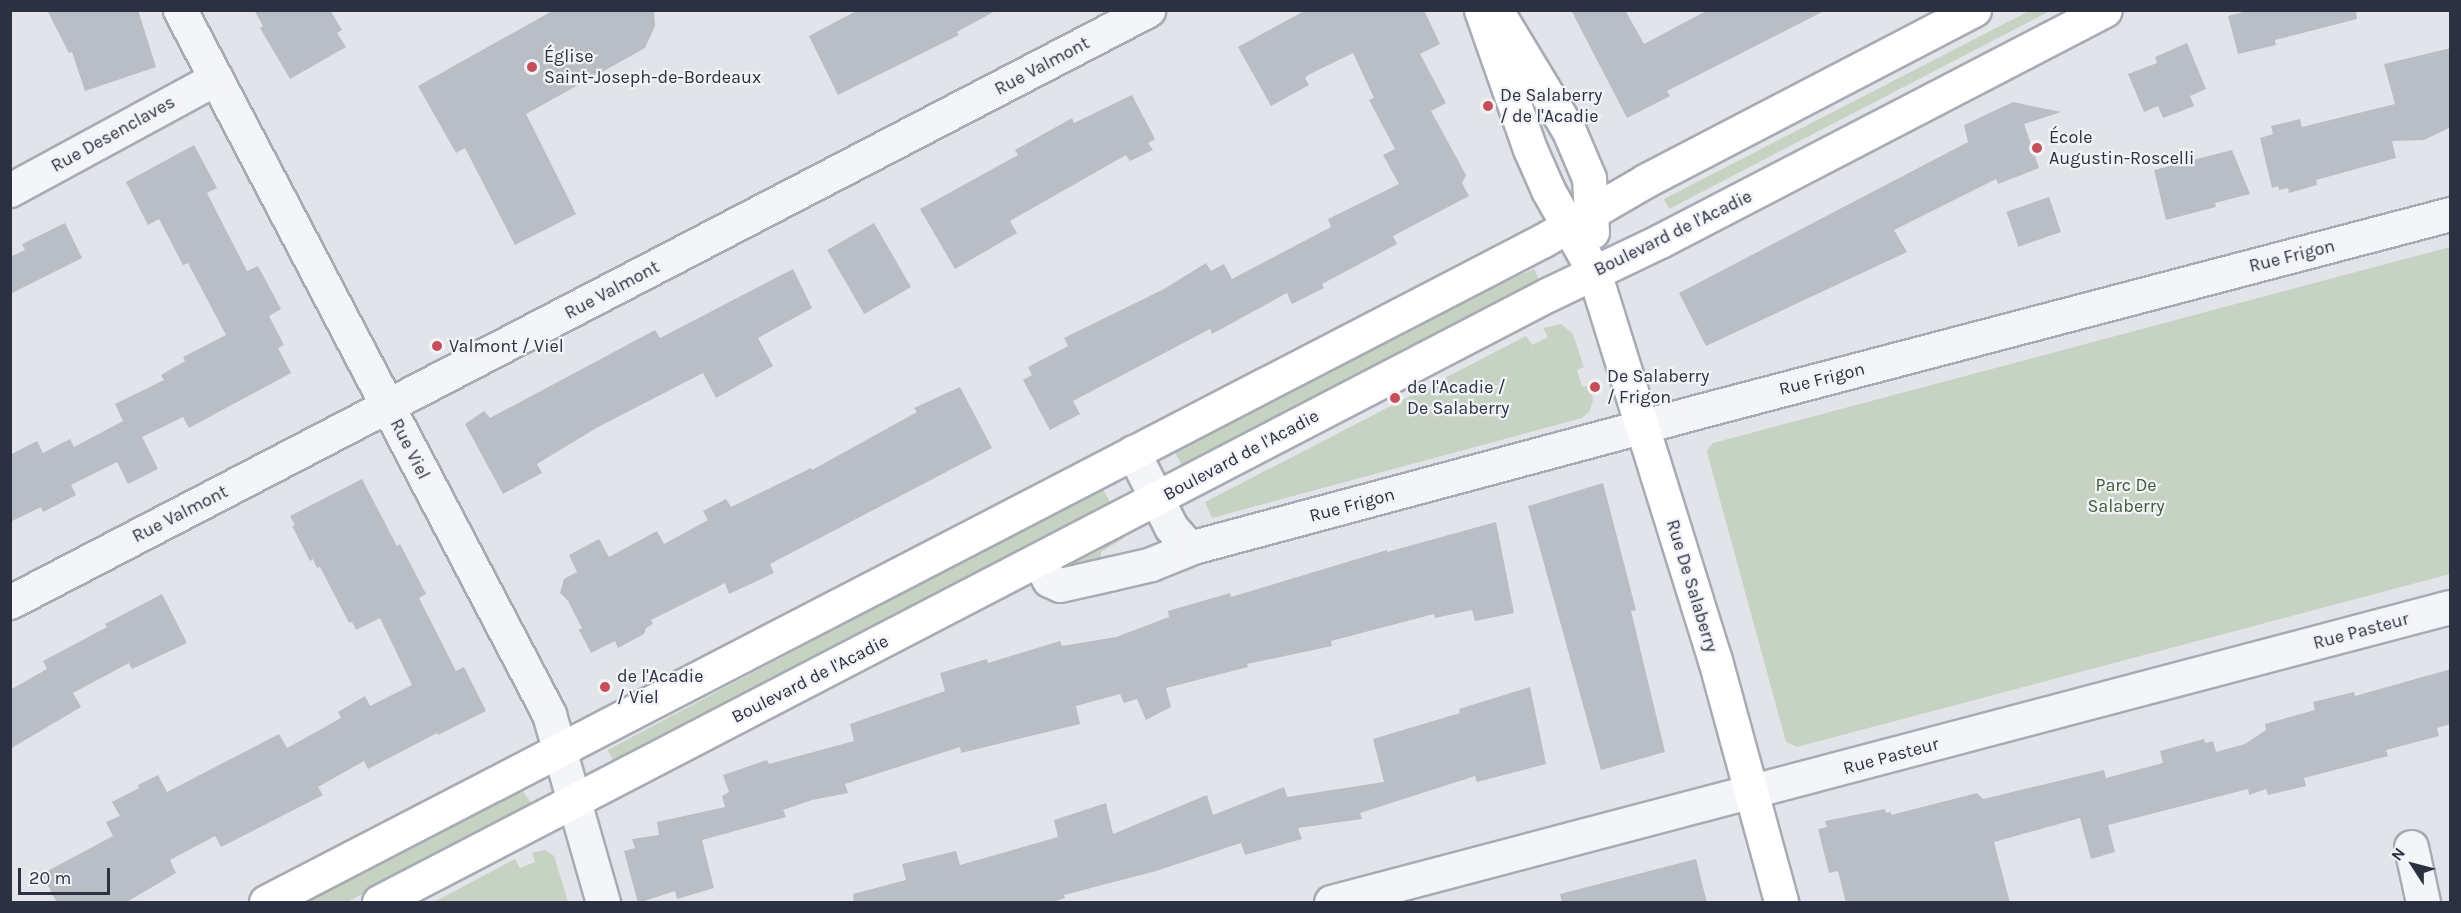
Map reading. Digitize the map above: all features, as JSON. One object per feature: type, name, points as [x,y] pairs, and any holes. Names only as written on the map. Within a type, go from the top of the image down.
[{"type":"main road","name":"Rue De Salaberry","points":[[1480,10],[1530,149],[1553,201],[1580,220]]},
{"type":"main road","name":"Rue De Salaberry","points":[[1496,10],[1569,131],[1589,178],[1580,220],[1594,272],[1644,426],[1752,791],[1781,903]]},
{"type":"main road","points":[[266,903],[1580,220],[1645,181],[1974,10]]},
{"type":"main road","name":"Boulevard de l'Acadie","points":[[379,903],[1594,272],[1660,242],[2105,10]]},
{"type":"street","name":"Rue Viel","points":[[180,10],[549,714],[603,903]]},
{"type":"street","name":"Rue Valmont","points":[[10,602],[1148,10]]},
{"type":"street","name":"Rue Desenclaves","points":[[10,190],[216,78]]},
{"type":"street","name":"Rue Frigon","points":[[1038,561],[1052,583],[1064,585],[1151,564],[1193,547],[2451,214]]},
{"type":"street","points":[[1133,452],[1175,534],[1193,547]]},
{"type":"street","name":"Rue Pasteur","points":[[1331,903],[2451,607]]},
{"type":"street","points":[[2411,847],[2424,903]]},
{"type":"green space","points":[[2029,11],[2050,11],[1669,209],[1664,199]]},
{"type":"green space","name":"Parc De Salaberry","points":[[2450,247],[2450,574],[1797,747],[1786,742],[1708,456],[1707,451],[1713,443]]},
{"type":"green space","points":[[1534,269],[1540,281],[1183,467],[1173,449],[1443,309]]},
{"type":"green space","points":[[1561,324],[1573,334],[1584,367],[1577,370],[1582,387],[1590,385],[1593,400],[1590,411],[1582,418],[1212,518],[1205,502],[1526,336],[1532,345],[1548,337],[1543,328]]},
{"type":"green space","points":[[1102,487],[1111,504],[616,767],[608,750]]},
{"type":"green space","points":[[1125,534],[1124,538],[1101,552],[1101,563],[1066,567]]},
{"type":"green space","points":[[521,788],[533,806],[347,902],[301,902]]},
{"type":"green space","points":[[545,850],[554,856],[568,902],[434,902],[515,859],[520,868],[535,862],[532,853]]},
{"type":"building","points":[[47,10],[138,10],[156,67],[85,91],[72,52],[69,53]]},
{"type":"building","points":[[254,10],[330,10],[342,30],[337,33],[346,47],[290,79],[260,28],[263,26]]},
{"type":"building","name":"Église Saint-Joseph-de-Bordeaux","points":[[554,10],[654,10],[655,26],[645,48],[526,114],[576,214],[515,245],[465,148],[456,153],[418,86]]},
{"type":"building","points":[[858,10],[997,10],[957,32],[959,35],[838,95],[809,36]]},
{"type":"building","points":[[1306,10],[1424,10],[1440,44],[1420,54],[1446,103],[1431,111],[1466,175],[1462,183],[1469,196],[1393,236],[1397,244],[1322,284],[1324,288],[1292,304],[1287,293],[1212,334],[1210,329],[1073,401],[1080,414],[1050,430],[1023,380],[1032,375],[1028,367],[1068,346],[1064,338],[1164,289],[1206,263],[1211,271],[1224,264],[1232,279],[1331,227],[1328,219],[1399,184],[1383,155],[1395,149],[1369,100],[1374,98],[1353,53],[1308,75],[1305,78],[1309,85],[1271,106],[1238,47]]},
{"type":"building","points":[[1571,10],[1625,10],[1644,44],[1708,10],[1826,10],[1667,91],[1670,96],[1627,118]]},
{"type":"building","points":[[2250,10],[2356,10],[2357,19],[2275,40],[2276,45],[2238,54],[2228,16]]},
{"type":"building","points":[[2187,43],[2206,89],[2190,96],[2194,106],[2163,118],[2158,106],[2144,112],[2128,74],[2157,63],[2155,57]]},
{"type":"building","points":[[2451,48],[2451,127],[2424,140],[2392,141],[2396,158],[2316,180],[2317,185],[2289,193],[2288,188],[2279,190],[2278,186],[2272,188],[2260,138],[2273,134],[2271,126],[2300,119],[2302,127],[2395,104],[2384,64]]},
{"type":"building","points":[[1132,95],[1155,139],[1148,143],[1153,150],[1130,161],[1126,155],[1010,221],[1017,233],[955,269],[920,209],[1018,155],[1015,150],[1072,118],[1074,123]]},
{"type":"building","points":[[2013,102],[2061,112],[2024,124],[2039,168],[1998,184],[1996,179],[1894,230],[1907,252],[1706,346],[1679,293],[1968,142],[1964,125]]},
{"type":"building","points":[[194,145],[217,188],[207,193],[247,271],[258,266],[281,309],[269,316],[284,345],[278,348],[291,373],[189,428],[183,417],[142,437],[158,469],[128,484],[117,462],[71,485],[76,495],[43,512],[41,507],[10,522],[10,455],[37,441],[43,453],[70,439],[74,447],[123,421],[115,404],[164,380],[161,375],[185,361],[183,357],[226,335],[188,263],[183,265],[159,219],[148,225],[126,182]]},
{"type":"building","points":[[2232,150],[2250,194],[2215,203],[2216,207],[2166,220],[2154,170]]},
{"type":"building","points":[[2049,197],[2061,232],[2018,247],[2006,212]]},
{"type":"building","points":[[65,223],[82,258],[10,294],[10,257],[25,250],[22,244]]},
{"type":"building","points":[[874,223],[911,287],[864,314],[827,250]]},
{"type":"building","points":[[793,269],[812,308],[758,338],[773,366],[716,398],[703,373],[598,427],[537,464],[542,473],[503,494],[465,424],[484,411],[490,418],[655,330],[660,338]]},
{"type":"building","points":[[960,387],[992,448],[770,564],[774,573],[729,594],[725,583],[651,620],[653,624],[646,628],[644,634],[618,648],[615,641],[591,653],[579,630],[582,628],[568,601],[560,593],[564,579],[577,572],[569,555],[599,539],[609,557],[657,531],[664,544],[708,520],[703,511],[726,499],[731,507],[811,468],[812,470],[917,412],[914,408]]},
{"type":"building","points":[[362,479],[397,546],[400,544],[426,594],[419,598],[456,671],[464,667],[486,711],[438,735],[437,733],[368,769],[364,761],[318,787],[323,795],[221,847],[215,836],[170,860],[176,873],[125,903],[57,903],[42,874],[113,836],[106,822],[120,816],[112,802],[139,788],[138,785],[158,775],[167,792],[279,734],[287,748],[341,718],[338,712],[365,696],[370,706],[412,685],[380,618],[356,630],[352,622],[349,623],[320,567],[317,568],[313,559],[310,561],[292,526],[295,525],[290,516]]},
{"type":"building","points":[[1603,483],[1636,610],[1631,611],[1665,752],[1601,770],[1528,506]]},
{"type":"building","points":[[1496,522],[1514,613],[1475,621],[1472,610],[1435,618],[1434,614],[1331,641],[1332,646],[1247,664],[1248,667],[1166,688],[1171,707],[1146,720],[1137,699],[1124,703],[1120,694],[1076,706],[1080,724],[961,753],[960,747],[845,784],[848,793],[812,800],[783,810],[786,817],[702,840],[714,888],[677,899],[675,891],[638,903],[624,851],[635,848],[632,839],[659,835],[657,822],[725,807],[722,796],[729,792],[723,775],[767,760],[769,764],[854,741],[850,724],[945,691],[940,673],[987,659],[988,663],[1060,641],[1062,646],[1116,637],[1169,617],[1168,611],[1230,593],[1231,597],[1387,550],[1387,552]]},
{"type":"building","points":[[162,594],[187,643],[132,669],[129,663],[73,693],[81,707],[10,749],[10,690],[47,669],[43,661],[107,627],[105,624]]},
{"type":"building","points":[[2451,669],[2451,724],[2437,728],[2439,736],[2386,750],[2388,756],[2304,778],[2306,786],[2268,795],[2266,789],[2249,795],[2248,789],[2108,825],[2115,852],[2091,859],[2080,818],[1994,842],[2010,903],[1846,903],[1838,871],[1829,873],[1818,829],[1827,827],[1825,821],[1885,809],[1886,813],[1891,812],[1891,815],[1977,793],[1983,799],[2104,770],[2106,778],[2163,763],[2160,751],[2204,739],[2205,743],[2213,741],[2216,752],[2245,744],[2266,730],[2265,724],[2315,710],[2313,702],[2354,692],[2355,696]]},
{"type":"building","points":[[1530,687],[1546,764],[1477,782],[1475,776],[1360,813],[1362,819],[1298,828],[1302,839],[1245,855],[1241,843],[1156,871],[1064,895],[1065,898],[1050,903],[854,903],[853,894],[906,880],[902,864],[956,851],[960,865],[1058,837],[1054,820],[1106,803],[1113,834],[1207,795],[1213,815],[1284,787],[1287,797],[1384,782],[1373,739],[1460,713],[1459,709]]},
{"type":"building","points":[[1696,859],[1707,903],[1562,903],[1560,894]]},
{"type":"place","name":"Église Saint-Joseph-de-Bordeaux","points":[[532,67]]},
{"type":"place","name":"De Salaberry / de l'Acadie","points":[[1488,106]]},
{"type":"place","name":"École Augustin-Roscelli","points":[[2037,148]]},
{"type":"place","name":"Valmont / Viel","points":[[437,346]]},
{"type":"place","name":"De Salaberry / Frigon","points":[[1595,387]]},
{"type":"place","name":"de l'Acadie / De Salaberry","points":[[1395,398]]},
{"type":"place","name":"de l'Acadie / Viel","points":[[605,687]]}]
